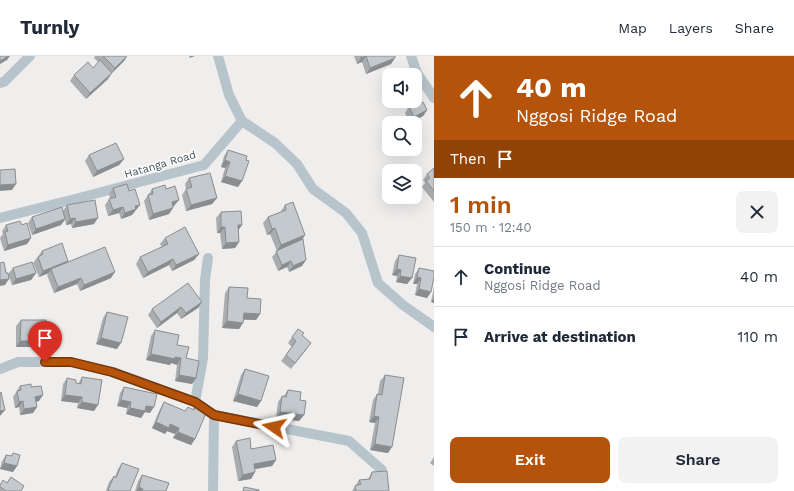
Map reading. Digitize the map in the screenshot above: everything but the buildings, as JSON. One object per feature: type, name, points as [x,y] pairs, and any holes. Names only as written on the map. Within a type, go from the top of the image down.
[{"type":"street","points":[[0,83],[4,82],[30,56]]},
{"type":"street","points":[[218,56],[229,95],[242,121],[275,143],[297,164],[314,189],[346,213],[362,233],[378,283],[403,305],[434,327]]},
{"type":"street","points":[[411,56],[417,73],[434,98]]},
{"type":"street","name":"Hatanga Road","points":[[0,218],[204,165],[242,121]]},
{"type":"street","points":[[195,402],[203,358],[205,280],[208,258]]},
{"type":"street","points":[[0,369],[18,362],[71,362],[112,372],[195,402],[214,415],[349,441],[382,470]]},
{"type":"street","points":[[213,491],[214,415]]},
{"type":"route","points":[[45,362],[71,362],[112,372],[195,402],[214,415],[274,427]]}]
